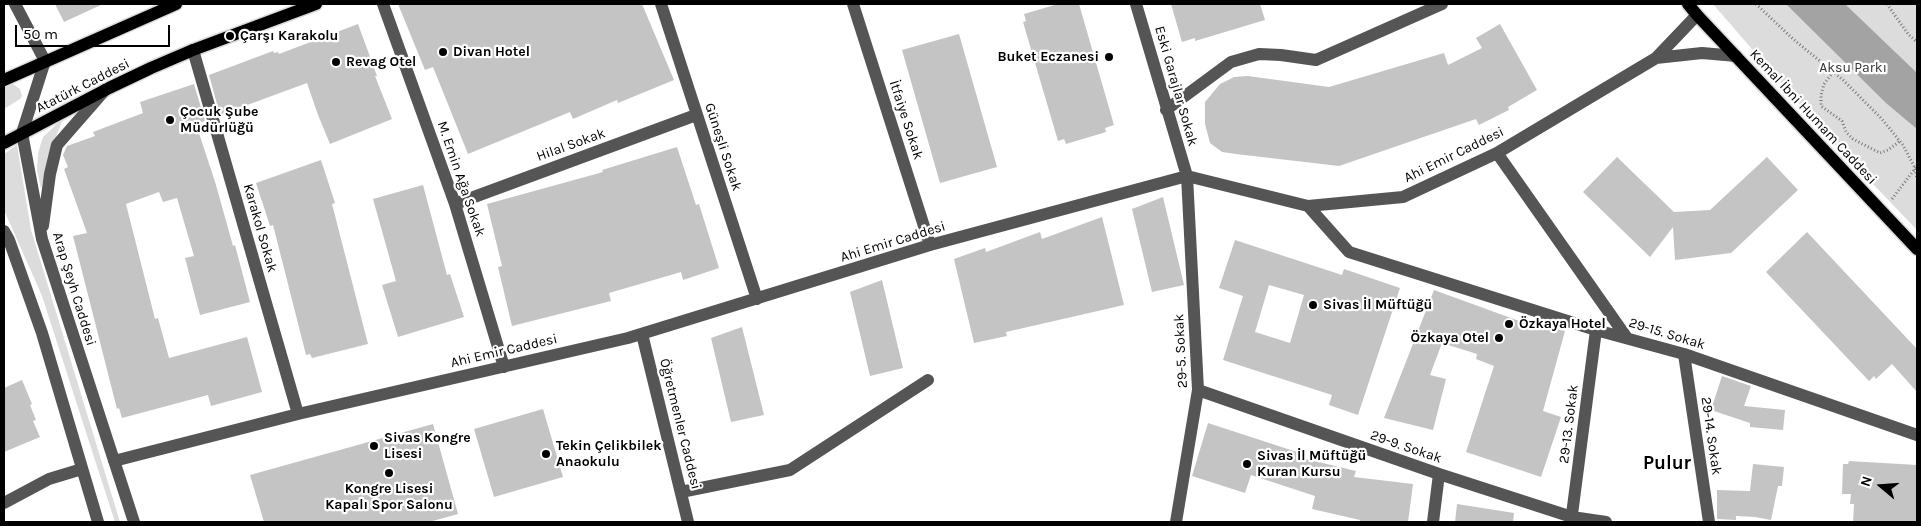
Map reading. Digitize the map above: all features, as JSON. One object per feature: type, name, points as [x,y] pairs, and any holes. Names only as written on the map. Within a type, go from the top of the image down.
[{"type":"main road","points":[[4,80],[176,4]]},
{"type":"main road","name":"Atatürk Caddesi","points":[[4,143],[106,90],[194,50],[316,4]]},
{"type":"main road","name":"Kemal İbni Humam Caddesi","points":[[1688,4],[1697,16],[1917,249]]},
{"type":"street","points":[[15,4],[45,62]]},
{"type":"street","name":"M. Emin Ağa Sokak","points":[[383,4],[455,204],[504,367]]},
{"type":"street","name":"Güneşli Sokak","points":[[661,4],[757,298]]},
{"type":"street","name":"İtfaiye Sokak","points":[[854,4],[930,245]]},
{"type":"street","name":"Eski Garajlar Sokak","points":[[1136,4],[1187,176]]},
{"type":"street","points":[[1166,110],[1232,62],[1258,54],[1316,60],[1442,4]]},
{"type":"street","name":"Ahi Emir Caddesi","points":[[114,461],[298,414],[642,334],[930,245],[1187,176],[1308,206],[1403,197],[1497,153],[1656,58],[1697,16]]},
{"type":"street","name":"Karakol Sokak","points":[[194,50],[298,414]]},
{"type":"street","name":"Ahi Emir Caddesi","points":[[1656,58],[1702,53],[1736,56]]},
{"type":"street","name":"Arap Şeyh Caddesi","points":[[45,62],[22,133],[42,238],[134,522]]},
{"type":"street","points":[[42,238],[50,174],[57,145],[106,90]]},
{"type":"street","name":"Hilal Sokak","points":[[455,204],[696,114]]},
{"type":"street","points":[[1497,153],[1627,338]]},
{"type":"street","name":"29-5. Sokak","points":[[1176,522],[1198,390],[1187,176]]},
{"type":"street","name":"29-15. Sokak","points":[[1308,206],[1348,252],[1596,330],[1684,354],[1917,435]]},
{"type":"street","points":[[4,231],[42,333],[98,522]]},
{"type":"street","name":"29-13. Sokak","points":[[1572,520],[1596,330]]},
{"type":"street","name":"Öğretmenler Caddesi","points":[[642,334],[688,522]]},
{"type":"street","name":"29-14. Sokak","points":[[1684,354],[1709,522]]},
{"type":"street","points":[[681,492],[790,470],[928,380]]},
{"type":"street","name":"29-9. Sokak","points":[[1198,390],[1572,520],[1606,522]]},
{"type":"street","points":[[4,503],[49,479],[82,469]]},
{"type":"street","points":[[1433,522],[1438,474]]},
{"type":"path","points":[[1756,4],[1793,39],[1833,72],[1881,118],[1900,141],[1916,167],[1917,179]]},
{"type":"path","points":[[1887,4],[1908,34],[1917,42]]},
{"type":"path","points":[[1833,72],[1824,84],[1821,106],[1842,121],[1846,132],[1853,139],[1880,153],[1888,150],[1900,141]]},
{"type":"path","points":[[1882,212],[1916,167]]},
{"type":"green space","name":"Aksu Parkı","points":[[1713,4],[1917,4],[1917,230],[1828,137]]},
{"type":"green space","points":[[13,84],[20,89],[22,96],[4,109],[4,89]]},
{"type":"green space","points":[[64,117],[50,151],[41,189],[37,170],[38,153],[43,137]]},
{"type":"green space","points":[[17,145],[31,230],[120,522],[115,522],[42,296],[4,210],[4,154]]},
{"type":"shaded area","points":[[1786,4],[1845,4],[1917,73],[1917,129],[1886,103]]},
{"type":"building","points":[[55,4],[103,4],[64,22]]},
{"type":"building","points":[[398,4],[642,4],[674,80],[618,103],[617,100],[573,119],[570,112],[468,154],[433,67],[425,70]]},
{"type":"building","points":[[1058,4],[1079,4],[1114,125],[1105,128],[1106,132],[1066,144],[1064,139],[1058,141],[1023,22],[1026,21],[1024,14]]},
{"type":"building","points":[[1171,4],[1260,4],[1265,20],[1195,41],[1195,38],[1182,42]]},
{"type":"building","points":[[358,24],[377,76],[375,76],[392,119],[330,144],[307,83],[220,115],[209,75],[273,51],[279,54]]},
{"type":"building","points":[[1500,24],[1537,90],[1508,107],[1509,110],[1479,125],[1476,119],[1339,166],[1222,152],[1210,143],[1205,124],[1205,102],[1220,84],[1234,77],[1248,76],[1329,87],[1444,53],[1448,65],[1482,48],[1476,38]]},
{"type":"building","points":[[959,34],[997,167],[940,183],[902,50]]},
{"type":"building","points":[[194,84],[205,121],[196,124],[233,246],[235,245],[250,302],[200,315],[185,258],[194,256],[177,198],[163,202],[159,192],[126,204],[155,319],[158,318],[169,358],[247,337],[262,392],[211,406],[208,395],[122,418],[119,408],[117,409],[73,236],[87,233],[64,169],[68,167],[63,155],[67,146],[95,136],[93,132],[143,113],[140,102]]},
{"type":"building","points":[[677,147],[696,205],[699,204],[719,268],[683,280],[681,272],[609,293],[611,301],[512,326],[498,267],[502,266],[487,204],[603,172],[602,170]]},
{"type":"building","points":[[1617,157],[1674,212],[1710,210],[1767,157],[1798,190],[1731,253],[1675,260],[1673,227],[1650,257],[1583,192]]},
{"type":"building","points":[[321,160],[335,203],[332,204],[368,344],[312,358],[310,354],[306,355],[273,225],[270,226],[256,183]]},
{"type":"building","points":[[423,185],[447,275],[450,274],[464,317],[398,337],[382,285],[396,281],[373,199]]},
{"type":"building","points":[[1163,197],[1184,285],[1152,292],[1132,209]]},
{"type":"building","points":[[1102,217],[1124,305],[1006,332],[1007,336],[974,343],[954,259],[985,248],[986,252],[1040,232],[1042,239]]},
{"type":"building","points":[[1807,232],[1917,349],[1917,392],[1892,364],[1876,379],[1874,376],[1869,381],[1766,272]]},
{"type":"building","points":[[1235,240],[1342,275],[1344,269],[1400,288],[1358,415],[1329,405],[1332,395],[1223,360],[1243,296],[1219,288]],"holes":[[[1269,285],[1304,295],[1290,343],[1255,332]]]},
{"type":"building","points":[[882,280],[903,368],[870,376],[850,292]]},
{"type":"building","points":[[1434,290],[1533,326],[1534,323],[1565,331],[1543,411],[1561,417],[1541,477],[1466,452],[1494,366],[1476,359],[1477,354],[1442,343],[1430,375],[1446,379],[1433,430],[1384,418]]},
{"type":"building","points":[[742,327],[764,415],[731,422],[711,338]]},
{"type":"building","points":[[1722,376],[1751,386],[1744,406],[1785,410],[1783,430],[1750,427],[1750,423],[1711,410]]},
{"type":"building","points":[[22,380],[32,404],[30,405],[36,420],[33,421],[40,437],[4,452],[4,388]]},
{"type":"building","name":"Tekin Çelikbilek Anaokulu","points":[[543,409],[563,477],[494,497],[474,429]]},
{"type":"building","points":[[1208,423],[1303,454],[1302,458],[1356,471],[1354,477],[1413,484],[1408,522],[1360,522],[1360,520],[1312,509],[1315,496],[1251,475],[1245,493],[1192,476]]},
{"type":"building","name":"Sivas Kongre Lisesi","points":[[433,424],[458,514],[429,522],[264,522],[250,475]]},
{"type":"building","points":[[1849,461],[1917,465],[1917,522],[1853,522],[1854,504],[1850,504],[1851,494],[1842,494],[1843,464],[1848,464]]},
{"type":"building","points":[[1753,464],[1784,467],[1782,486],[1778,486],[1771,520],[1736,516],[1736,520],[1717,519],[1717,490],[1750,491]]},
{"type":"building","points":[[1457,504],[1514,513],[1513,522],[1455,522]]},
{"type":"place","name":"Çarşı Karakolu","points":[[230,36]]},
{"type":"place","name":"Divan Hotel","points":[[443,52]]},
{"type":"place","name":"Buket Eczanesi","points":[[1109,57]]},
{"type":"place","name":"Revag Otel","points":[[336,62]]},
{"type":"place","name":"Çocuk Şube Müdürlüğü","points":[[170,120]]},
{"type":"place","name":"Sivas İl Müftüğü","points":[[1313,305]]},
{"type":"place","name":"Özkaya Hotel","points":[[1509,324]]},
{"type":"place","name":"Özkaya Otel","points":[[1499,338]]},
{"type":"place","name":"Sivas Kongre Lisesi","points":[[374,446]]},
{"type":"place","name":"Tekin Çelikbilek Anaokulu","points":[[546,454]]},
{"type":"place","name":"Sivas İl Müftüğü Kuran Kursu","points":[[1247,464]]},
{"type":"place","name":"Kongre Lisesi Kapalı Spor Salonu","points":[[389,473]]},
{"type":"district","name":"Pulur","points":[[1667,464]]}]
